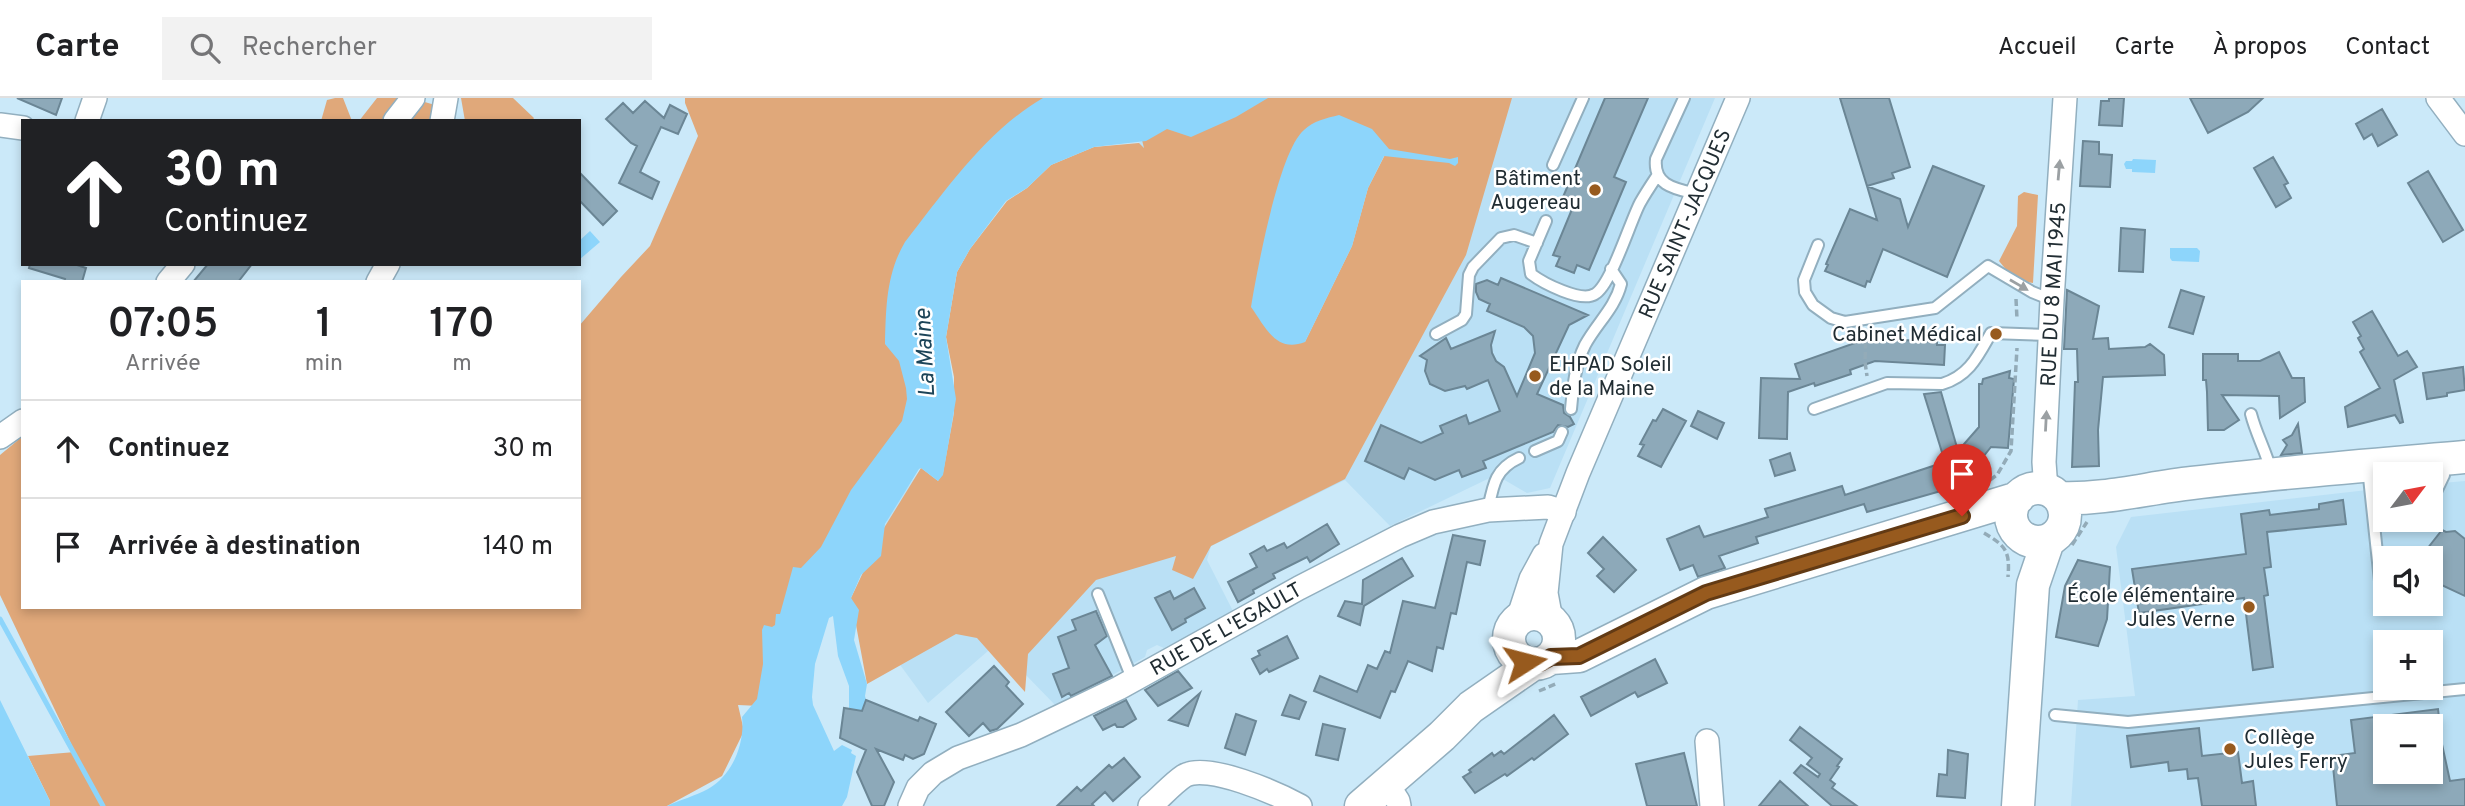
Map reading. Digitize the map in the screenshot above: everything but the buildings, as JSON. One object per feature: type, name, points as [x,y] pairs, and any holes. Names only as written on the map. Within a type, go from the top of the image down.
[{"type":"main road","points":[[1361,806],[1393,795],[1442,736],[1471,707],[1545,660],[1609,641],[1706,593],[1962,516],[2039,516],[2095,498],[2187,483],[2454,458]]},
{"type":"main road","name":"RUE DU 8 MAI 1945","points":[[2018,806],[2039,516]]},
{"type":"main road","points":[[1471,707],[1524,615],[1538,613],[1545,660]]},
{"type":"main road","points":[[1513,631],[1517,658],[1545,660]]},
{"type":"street","points":[[88,119],[95,98]]},
{"type":"street","points":[[397,119],[413,98]]},
{"type":"street","points":[[442,119],[446,98]]},
{"type":"street","name":"RUE SAINT-JACQUES","points":[[1545,660],[1546,593],[1552,544],[1578,473],[1738,98]]},
{"type":"street","name":"RUE DU 8 MAI 1945","points":[[2039,516],[2065,98]]},
{"type":"street","points":[[2438,98],[2461,123]]},
{"type":"street","points":[[0,125],[21,128]]},
{"type":"street","points":[[170,280],[181,266]]},
{"type":"street","points":[[0,437],[21,422]]},
{"type":"street","name":"RUE DE L'EGAULT","points":[[910,806],[918,788],[933,773],[958,758],[1052,721],[1133,681],[1182,651],[1370,550],[1433,522],[1488,510],[1548,506],[1564,512]]},
{"type":"street","name":"RUE SAINT-JACQUES","points":[[1513,631],[1537,564],[1552,544]]},
{"type":"street","points":[[1707,741],[1712,806]]},
{"type":"street","points":[[1150,806],[1186,775],[1205,773],[1252,783],[1296,804]]},
{"type":"lane","points":[[1553,165],[1583,98]]},
{"type":"lane","points":[[1684,98],[1656,159],[1657,176],[1664,185],[1698,194]]},
{"type":"lane","points":[[1546,221],[1529,261],[1531,274],[1578,297],[1594,295],[1605,282],[1640,203],[1657,176]]},
{"type":"lane","points":[[1436,334],[1462,320],[1466,314],[1469,275],[1473,267],[1501,238],[1514,235],[1537,243]]},
{"type":"lane","points":[[1818,245],[1804,280],[1805,292],[1813,304],[1831,318],[1845,322],[1935,308],[1988,266],[2015,283],[2052,300]]},
{"type":"lane","points":[[1571,409],[1574,376],[1584,346],[1618,295],[1621,284],[1611,269]]},
{"type":"lane","points":[[1814,409],[1870,388],[1896,382],[1942,384],[1951,381],[1971,367],[1991,333],[2050,335]]},
{"type":"lane","points":[[2251,414],[2256,433],[2266,450],[2272,474]]},
{"type":"lane","points":[[1535,451],[1558,441],[1562,432]]},
{"type":"lane","points":[[1488,510],[1493,487],[1504,465],[1519,458]]},
{"type":"lane","points":[[2443,477],[2454,458]]},
{"type":"lane","points":[[2368,465],[2373,506]]},
{"type":"lane","points":[[1098,593],[1133,681]]},
{"type":"lane","points":[[2055,715],[2128,722],[2465,689]]},
{"type":"path","points":[[1989,481],[1997,475],[2011,451],[2018,334],[2015,283]]},
{"type":"path","points":[[1867,318],[1865,362],[1870,388]]},
{"type":"shaded area","points":[[343,98],[351,119],[322,119],[327,100]]},
{"type":"shaded area","points":[[377,98],[411,98],[435,105],[439,119],[398,119],[393,110],[385,119],[361,119]]},
{"type":"shaded area","points":[[461,98],[513,98],[534,118],[533,119],[465,119]]},
{"type":"shaded area","points":[[685,98],[1127,98],[965,195],[917,422],[760,706],[738,705],[744,731],[722,776],[667,806],[50,806],[28,756],[75,752],[0,595],[0,455],[21,438],[21,609],[581,609],[581,324],[650,246],[698,136]]},
{"type":"shaded area","points":[[1246,98],[1512,98],[1466,255],[1345,479],[1211,546],[1193,579],[1172,570],[1176,556],[1096,580],[1028,654],[1025,692],[977,638],[956,634],[867,684],[851,598],[884,528],[921,468],[938,481],[943,473],[954,413],[954,377],[946,337],[957,272],[970,249],[1007,201],[1027,188],[1051,165],[1094,147],[1139,143],[1144,148],[1140,132]],"holes":[[[1388,149],[1368,188],[1352,246],[1305,342],[1286,165]]]},
{"type":"shaded area","points":[[1268,98],[1715,98],[1550,488],[1527,493],[1496,475],[1390,526],[1345,480],[1211,546],[1207,560],[1234,613],[1164,648],[1157,645],[1147,650],[1145,657],[1056,706],[996,644],[928,703],[851,598],[893,508],[921,468],[1034,179]]},
{"type":"shaded area","points":[[2024,192],[2038,195],[2033,283],[2014,276],[1999,261],[2017,226],[2018,196]]},
{"type":"shaded area","points":[[2465,481],[2465,806],[2071,806],[2078,700],[2135,696],[2116,547],[2131,517],[2373,489],[2373,532],[2443,532],[2443,483]]},
{"type":"water","name":"La Maine","points":[[1043,98],[1268,98],[1236,117],[1191,137],[1167,129],[1146,141],[1094,147],[1051,165],[1027,188],[1006,201],[970,249],[957,272],[946,337],[956,399],[943,475],[938,481],[919,469],[885,524],[881,556],[861,575],[851,598],[859,610],[854,640],[867,684],[862,711],[849,709],[849,686],[838,656],[833,616],[829,618],[815,664],[813,705],[834,751],[842,745],[852,750],[851,753],[856,756],[847,797],[842,806],[667,806],[708,789],[731,767],[739,748],[742,717],[757,699],[763,664],[764,625],[775,625],[776,614],[780,614],[793,567],[801,568],[821,547],[851,490],[902,421],[907,399],[906,388],[899,361],[885,344],[891,279],[905,242],[985,145],[1003,127]]},
{"type":"water","points":[[1339,115],[1372,129],[1389,149],[1450,159],[1458,157],[1458,163],[1455,166],[1449,163],[1384,156],[1368,188],[1352,246],[1305,342],[1286,344],[1267,330],[1251,307],[1264,241],[1278,186],[1295,142],[1312,124]]},
{"type":"water","points":[[2156,160],[2155,173],[2132,172],[2132,169],[2126,169],[2126,161]]},
{"type":"water","points":[[590,231],[600,242],[581,258],[581,239]]},
{"type":"water","points":[[2170,248],[2197,248],[2200,251],[2199,262],[2172,261]]},
{"type":"water","points":[[0,700],[50,801],[50,806],[0,806]]},
{"type":"waterway","points":[[0,619],[103,806]]},
{"type":"place","name":"Bâtiment Augereau","points":[[1595,190]]},
{"type":"place","name":"Cabinet Médical","points":[[1996,334]]},
{"type":"place","name":"EHPAD Soleil de la Maine","points":[[1535,376]]},
{"type":"place","name":"École élémentaire Jules Verne","points":[[2249,607]]},
{"type":"place","name":"Collège Jules Ferry","points":[[2230,749]]},
{"type":"route","points":[[1525,662],[1534,664],[1551,657],[1579,656],[1706,593],[1962,516]]}]
